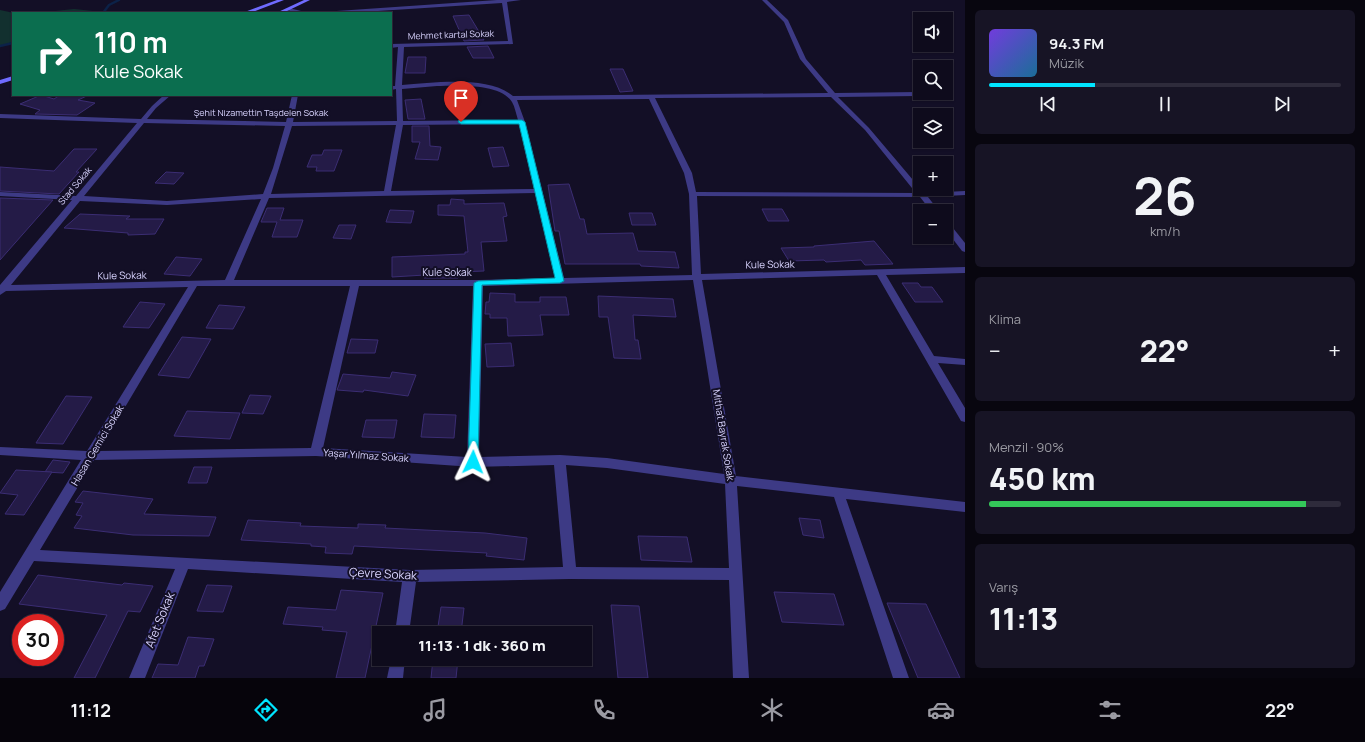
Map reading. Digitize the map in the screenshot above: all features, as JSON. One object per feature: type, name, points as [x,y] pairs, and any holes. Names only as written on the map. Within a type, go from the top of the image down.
[{"type":"main road","points":[[249,12],[282,0]]},
{"type":"main road","points":[[282,12],[308,0]]},
{"type":"main road","points":[[269,5],[289,9]]},
{"type":"main road","points":[[0,82],[12,78]]},
{"type":"main road","points":[[0,87],[12,83]]},
{"type":"street","points":[[339,12],[519,0]]},
{"type":"street","points":[[764,0],[786,21],[803,59],[832,95],[862,124],[913,184]]},
{"type":"street","name":"Mehmet kartal Sokak","points":[[392,46],[511,43],[504,1]]},
{"type":"street","points":[[289,9],[300,12]]},
{"type":"street","points":[[387,194],[400,122],[398,75],[401,46]]},
{"type":"street","points":[[392,88],[469,84],[485,85],[501,88],[513,98],[522,122],[560,281]]},
{"type":"street","points":[[513,98],[913,94]]},
{"type":"street","name":"Stad Sokak","points":[[1,289],[143,121],[167,96]]},
{"type":"street","points":[[228,284],[266,196],[291,124],[295,96]]},
{"type":"street","name":"Mithat Bayrak Sokak","points":[[652,97],[688,173],[693,194],[698,277],[731,480],[741,678]]},
{"type":"street","name":"Şehit Nizamettin Taşdelen Sokak","points":[[0,116],[291,124],[522,122]]},
{"type":"street","points":[[0,194],[167,203],[266,196],[538,191]]},
{"type":"street","points":[[953,194],[965,193]]},
{"type":"street","points":[[693,194],[913,195]]},
{"type":"street","points":[[953,234],[965,249]]},
{"type":"street","name":"Kule Sokak","points":[[1,289],[194,284],[478,283],[965,270]]},
{"type":"street","points":[[880,272],[965,418]]},
{"type":"street","points":[[316,452],[356,283]]},
{"type":"street","points":[[473,462],[478,283]]},
{"type":"street","name":"Hasan Gemici Sokak","points":[[0,605],[194,284]]},
{"type":"street","points":[[931,359],[965,362]]},
{"type":"street","name":"Yaşar Yılmaz Sokak","points":[[0,451],[90,456],[316,452],[473,462],[560,460],[607,463],[731,480],[965,507]]},
{"type":"street","points":[[560,460],[570,573]]},
{"type":"street","points":[[838,492],[901,678]]},
{"type":"street","name":"Çevre Sokak","points":[[30,555],[410,576],[570,573],[736,574]]},
{"type":"street","name":"Afet Sokak","points":[[137,678],[184,563]]},
{"type":"street","points":[[403,626],[410,576]]},
{"type":"street","points":[[395,678],[397,666]]},
{"type":"green space","points":[[74,9],[93,11],[93,12],[46,12]]},
{"type":"green space","points":[[0,10],[12,13],[12,42],[0,46]]},
{"type":"building","points":[[469,15],[484,40],[464,41],[453,16]]},
{"type":"building","points":[[488,46],[494,58],[473,58],[467,47]]},
{"type":"building","points":[[408,57],[426,57],[425,73],[405,73]]},
{"type":"building","points":[[610,69],[623,69],[633,91],[620,92]]},
{"type":"building","points":[[39,96],[54,99],[58,96],[87,96],[78,100],[95,103],[77,115],[35,114],[40,110],[20,104]]},
{"type":"building","points":[[421,99],[425,119],[408,119],[405,100]]},
{"type":"building","points":[[412,126],[429,126],[430,146],[441,147],[438,160],[415,159],[420,142],[412,142]]},
{"type":"building","points":[[503,147],[509,166],[493,167],[488,148]]},
{"type":"building","points":[[74,149],[97,149],[76,172],[79,172],[59,194],[0,191],[0,167],[54,171]]},
{"type":"building","points":[[324,150],[342,150],[334,171],[316,171],[317,167],[307,167],[312,155],[322,155]]},
{"type":"building","points":[[166,172],[184,173],[174,184],[155,183]]},
{"type":"building","points":[[569,184],[580,219],[584,219],[587,234],[633,233],[638,251],[675,252],[679,268],[641,266],[640,264],[565,264],[559,231],[555,231],[548,185]]},
{"type":"building","points":[[0,198],[53,200],[0,260]]},
{"type":"building","points":[[451,199],[464,200],[464,204],[504,203],[507,216],[503,217],[507,241],[481,242],[484,271],[458,272],[458,278],[424,278],[425,275],[392,277],[392,257],[465,254],[465,252],[468,252],[464,216],[438,215],[438,205],[450,205]]},
{"type":"building","points":[[267,208],[284,208],[280,220],[303,220],[297,237],[272,237],[277,222],[261,222]]},
{"type":"building","points":[[762,209],[782,209],[789,221],[768,221]]},
{"type":"building","points":[[390,210],[414,211],[411,223],[386,222]]},
{"type":"building","points":[[629,213],[652,213],[656,225],[632,225]]},
{"type":"building","points":[[80,214],[130,216],[126,219],[164,219],[155,234],[128,235],[128,233],[64,228]]},
{"type":"building","points":[[339,225],[356,225],[351,239],[333,238]]},
{"type":"building","points":[[874,241],[893,264],[865,265],[861,260],[826,262],[824,260],[789,261],[781,248],[814,247]]},
{"type":"building","points":[[176,257],[202,259],[190,276],[164,274]]},
{"type":"building","points":[[902,283],[918,283],[921,287],[932,287],[943,302],[915,302]]},
{"type":"building","points":[[490,293],[515,294],[515,302],[540,302],[540,297],[566,297],[569,315],[540,315],[543,335],[508,336],[507,318],[490,318],[490,314],[485,314],[486,302],[489,302]]},
{"type":"building","points":[[598,296],[673,299],[676,317],[633,315],[635,340],[638,340],[641,359],[614,358],[608,317],[599,317]]},
{"type":"building","points":[[140,302],[165,304],[149,328],[123,327]]},
{"type":"building","points":[[219,305],[245,307],[233,329],[206,328]]},
{"type":"building","points":[[182,337],[211,339],[189,378],[158,375]]},
{"type":"building","points":[[351,339],[378,340],[375,353],[347,353]]},
{"type":"building","points":[[511,343],[514,366],[487,367],[485,344]]},
{"type":"building","points":[[392,372],[416,375],[408,396],[364,390],[363,392],[337,390],[343,374],[390,378]]},
{"type":"building","points":[[250,395],[271,396],[263,414],[242,413]]},
{"type":"building","points":[[66,396],[92,397],[63,444],[36,443]]},
{"type":"building","points":[[187,411],[240,413],[230,439],[174,436]]},
{"type":"building","points":[[424,414],[456,415],[454,438],[421,437]]},
{"type":"building","points":[[366,420],[397,420],[394,438],[362,437]]},
{"type":"building","points":[[53,460],[70,462],[63,473],[45,472]]},
{"type":"building","points":[[194,467],[212,467],[207,483],[188,483]]},
{"type":"building","points":[[16,470],[52,472],[24,515],[5,514],[18,495],[0,493]]},
{"type":"building","points":[[83,491],[153,499],[144,514],[216,517],[209,536],[133,535],[74,528],[82,516],[76,515],[83,503],[75,502]]},
{"type":"building","points":[[799,518],[820,520],[824,538],[803,535]]},
{"type":"building","points":[[248,520],[301,523],[300,526],[358,528],[358,524],[386,525],[385,528],[485,533],[527,538],[524,560],[486,556],[487,553],[354,546],[352,554],[325,553],[326,547],[311,546],[311,544],[241,540]]},
{"type":"building","points":[[638,536],[687,537],[692,562],[641,560]]},
{"type":"building","points":[[38,575],[122,585],[124,583],[153,586],[140,612],[128,611],[95,678],[74,678],[107,615],[19,604]]},
{"type":"building","points":[[207,585],[232,586],[223,612],[197,611]]},
{"type":"building","points":[[341,590],[383,593],[376,626],[372,626],[372,645],[365,678],[336,678],[347,632],[322,630],[323,627],[283,624],[288,607],[336,610]]},
{"type":"building","points":[[774,592],[834,594],[844,625],[782,622]]},
{"type":"building","points":[[887,603],[926,604],[960,678],[918,678]]},
{"type":"building","points":[[611,605],[639,606],[648,678],[618,678]]},
{"type":"building","points":[[441,607],[464,608],[462,626],[438,626]]},
{"type":"building","points":[[188,637],[214,639],[204,666],[199,666],[195,678],[152,678],[158,664],[178,665]]},
{"type":"building","points":[[432,666],[457,666],[456,678],[431,678]]},
{"type":"waterway","points":[[104,12],[109,5],[119,0]]},
{"type":"waterway","points":[[0,46],[12,43]]},
{"type":"route","points":[[461,122],[522,122],[560,281],[478,283],[473,462]]}]
